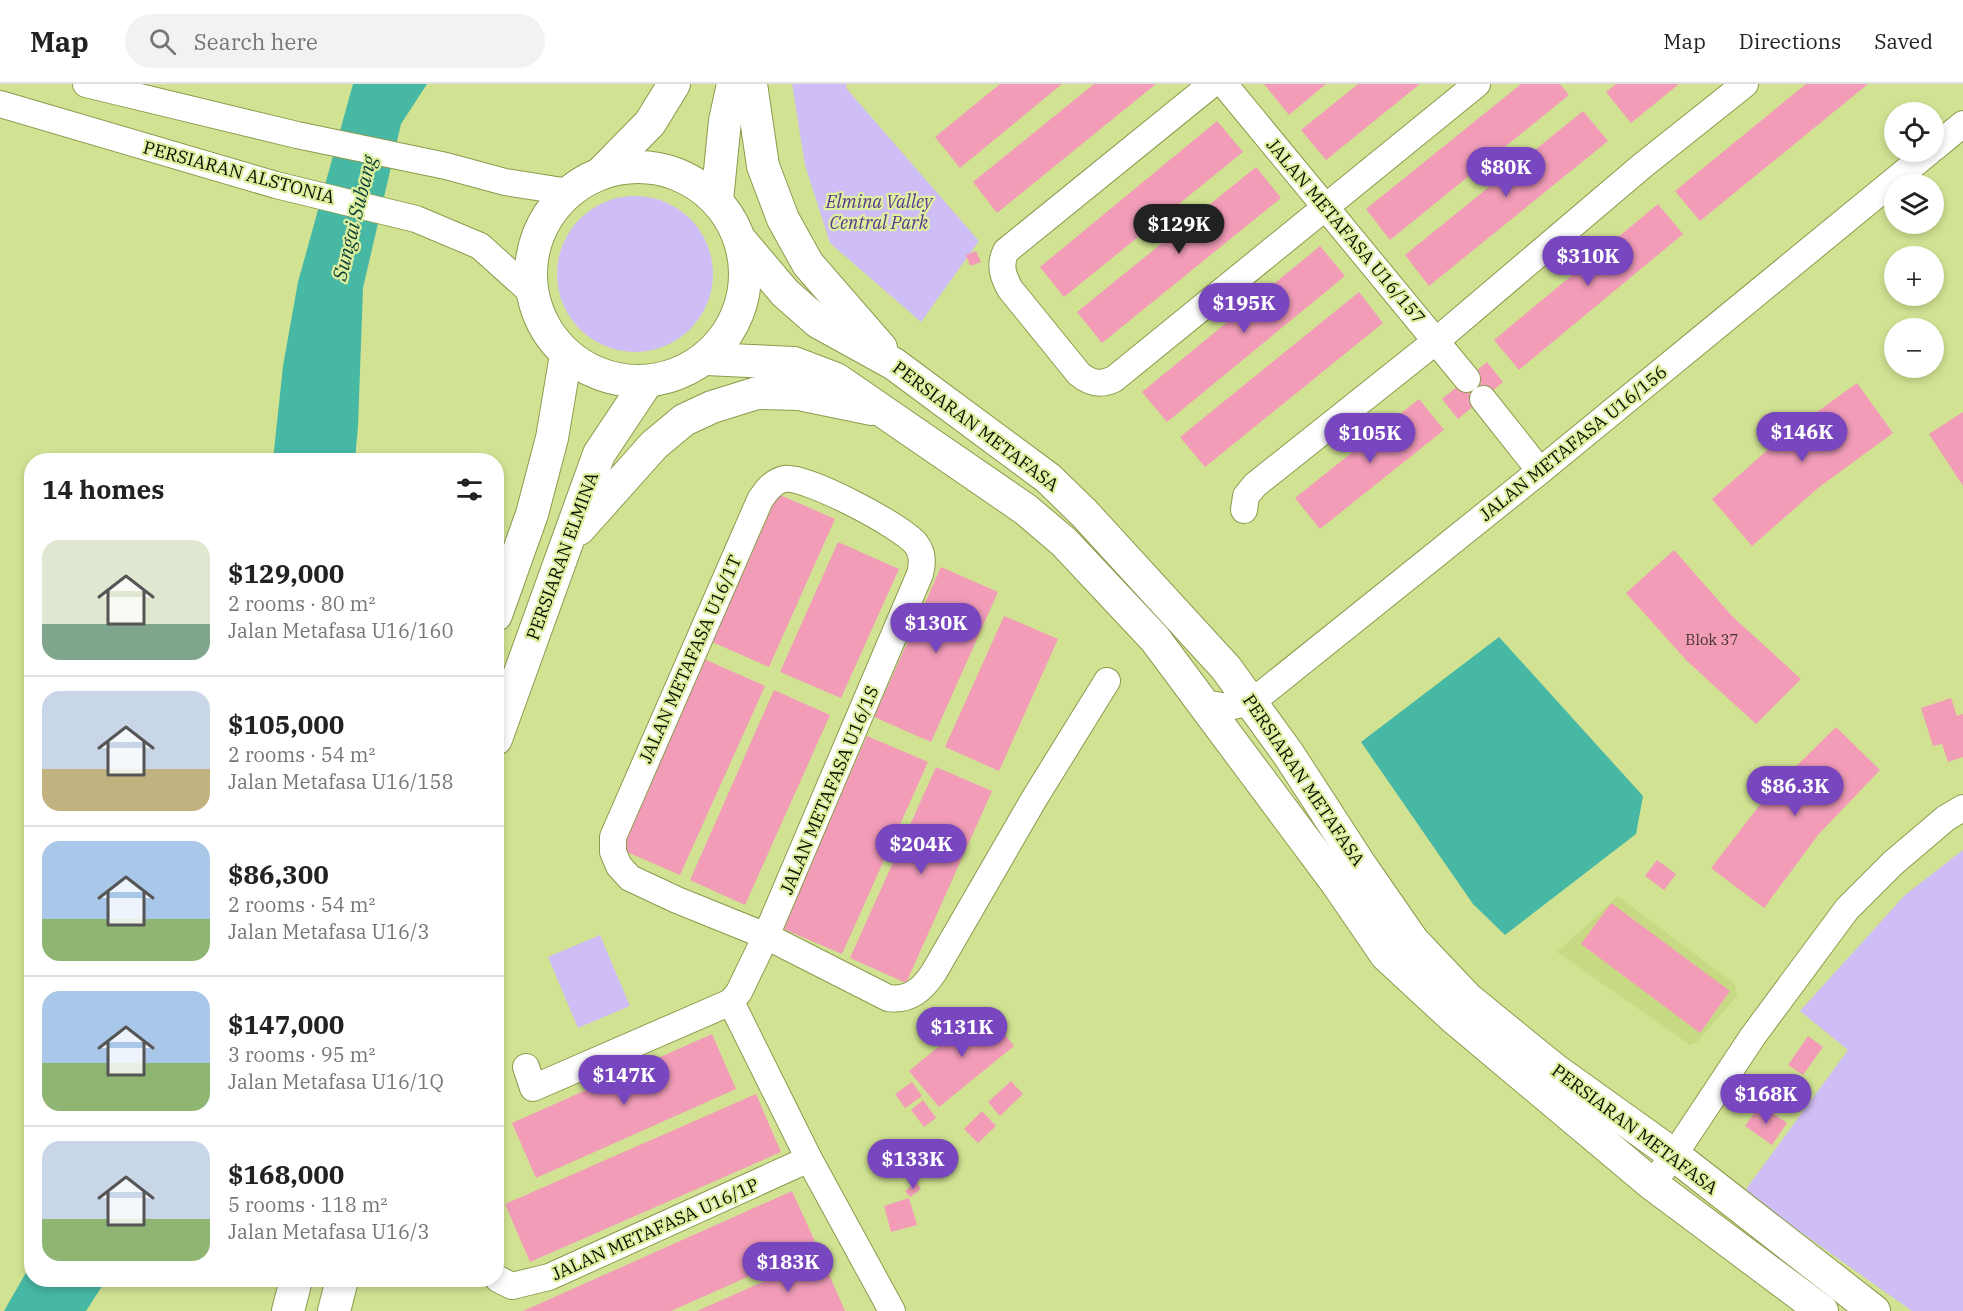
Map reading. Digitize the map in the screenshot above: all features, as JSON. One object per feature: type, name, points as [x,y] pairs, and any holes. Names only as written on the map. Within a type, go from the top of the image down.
[{"type":"main road","points":[[601,173],[637,166],[666,170],[694,181],[717,200],[732,219],[742,242],[747,267],[742,303],[727,335],[706,359],[678,375],[647,382],[618,381],[590,372],[566,355],[543,326],[531,292],[532,255],[545,220],[569,192],[601,173],[650,123],[674,84]]},
{"type":"main road","points":[[717,200],[725,122],[733,84]]},
{"type":"main road","points":[[751,84],[763,166],[783,219],[808,264],[894,364]]},
{"type":"main road","name":"PERSIARAN METAFASA","points":[[742,242],[785,293],[818,322],[894,364],[1048,478],[1084,513],[1226,668],[1252,702],[1413,940],[1468,999],[1554,1069],[1674,1155],[1874,1311]]},
{"type":"main road","points":[[504,593],[534,509],[552,438],[566,355]]},
{"type":"main road","name":"PERSIARAN METAFASA","points":[[706,359],[794,363],[836,379],[1025,509],[1064,542],[1155,639],[1336,882],[1386,956],[1453,1017],[1652,1184],[1822,1311]]},
{"type":"main road","name":"PERSIARAN ELMINA","points":[[504,717],[599,454],[647,382]]},
{"type":"main road","points":[[566,545],[654,446],[684,420],[712,407],[757,393],[799,394],[884,411]]},
{"type":"main road","points":[[288,1311],[294,1287]]},
{"type":"main road","points":[[334,1311],[340,1287]]},
{"type":"street","points":[[86,84],[297,135],[446,166],[505,182],[569,192]]},
{"type":"street","points":[[1212,84],[1006,251],[1001,262],[1010,289],[1079,374],[1089,382],[1106,383],[1114,379],[1477,84]]},
{"type":"street","name":"JALAN METAFASA U16/157","points":[[1224,84],[1467,379]]},
{"type":"street","points":[[1244,510],[1246,496],[1255,485],[1436,341],[1642,166],[1745,84]]},
{"type":"street","name":"PERSIARAN ALSTONIA","points":[[0,104],[276,184],[416,219],[480,246],[531,292]]},
{"type":"street","points":[[1944,140],[1963,124]]},
{"type":"street","name":"JALAN METAFASA U16/156","points":[[1252,702],[1540,471],[1917,162]]},
{"type":"street","points":[[1483,399],[1540,471]]},
{"type":"street","name":"JALAN METAFASA U16/1T","points":[[920,574],[923,563],[921,552],[907,535],[850,501],[796,479],[784,479],[773,483],[760,500],[613,837],[613,852],[619,866],[630,878],[766,936],[888,998],[901,1000],[925,985],[1034,799],[1107,681]]},
{"type":"street","name":"JALAN METAFASA U16/1S","points":[[731,1002],[739,992],[766,936],[920,574]]},
{"type":"street","points":[[1204,702],[1228,707],[1252,702]]},
{"type":"street","points":[[1234,745],[1238,722],[1252,702]]},
{"type":"street","points":[[1652,1184],[1674,1155],[1753,1036],[1847,909],[1893,863],[1946,818],[1963,808]]},
{"type":"street","points":[[526,1066],[533,1088],[731,1002],[809,1159],[892,1311]]},
{"type":"street","name":"JALAN METAFASA U16/1P","points":[[504,1282],[512,1286],[549,1277],[809,1159]]},
{"type":"shaded area","points":[[1618,896],[1735,984],[1737,996],[1697,1042],[1690,1045],[1557,952]]},
{"type":"green space","name":"Elmina Valley Central Park","points":[[792,84],[847,84],[846,88],[979,241],[921,322],[830,243],[805,165]]},
{"type":"green space","points":[[635,196],[665,202],[690,219],[707,244],[713,274],[707,304],[690,329],[665,346],[635,352],[605,346],[580,329],[563,304],[557,274],[563,244],[580,219],[605,202]]},
{"type":"green space","points":[[1963,850],[1963,1311],[1912,1311],[1744,1192],[1848,1050],[1800,1011],[1905,895]]},
{"type":"green space","points":[[600,935],[630,1006],[578,1028],[548,957]]},
{"type":"water","name":"Sungai Subang","points":[[353,84],[427,84],[401,124],[363,288],[356,453],[274,453],[283,366],[298,282]]},
{"type":"water","points":[[1499,637],[1643,796],[1636,834],[1505,935],[1473,904],[1361,742]]},
{"type":"water","points":[[24,1276],[24,1287],[101,1287],[86,1311],[4,1311]]},
{"type":"building","points":[[1000,84],[1062,84],[960,168],[935,137]]},
{"type":"building","points":[[1094,84],[1156,84],[997,213],[973,182]]},
{"type":"building","points":[[1264,84],[1326,84],[1289,115]]},
{"type":"building","points":[[1358,84],[1420,84],[1326,160],[1301,130]]},
{"type":"building","points":[[1521,84],[1560,84],[1569,95],[1390,240],[1366,209]]},
{"type":"building","points":[[1616,84],[1679,84],[1631,123],[1606,92]]},
{"type":"building","points":[[1806,84],[1868,84],[1700,221],[1675,191]]},
{"type":"building","points":[[1583,111],[1608,141],[1429,286],[1405,255]]},
{"type":"building","points":[[1217,121],[1243,152],[1064,297],[1040,267]]},
{"type":"building","points":[[1256,167],[1281,198],[1102,343],[1077,312]]},
{"type":"building","points":[[1658,204],[1683,234],[1519,370],[1494,340]]},
{"type":"building","points":[[1320,246],[1345,276],[1167,422],[1142,392]]},
{"type":"building","points":[[976,251],[981,262],[970,266],[966,255]]},
{"type":"building","points":[[1359,292],[1383,323],[1205,467],[1180,437]]},
{"type":"building","points":[[1487,362],[1503,382],[1458,419],[1442,399]]},
{"type":"building","points":[[1857,383],[1893,433],[1818,488],[1752,546],[1712,499],[1781,438]]},
{"type":"building","points":[[1419,399],[1444,430],[1320,529],[1295,498]]},
{"type":"building","points":[[1963,412],[1963,486],[1929,434]]},
{"type":"building","points":[[778,494],[835,519],[769,667],[712,642]]},
{"type":"building","points":[[838,542],[899,569],[841,698],[780,672]]},
{"type":"building","points":[[1674,550],[1733,617],[1801,679],[1756,724],[1687,661],[1626,593]]},
{"type":"building","points":[[941,567],[998,592],[931,742],[874,717]]},
{"type":"building","points":[[1004,616],[1058,639],[999,771],[945,747]]},
{"type":"building","points":[[704,659],[765,686],[680,875],[620,849]]},
{"type":"building","points":[[774,690],[830,715],[745,905],[690,880]]},
{"type":"building","points":[[1951,698],[1957,716],[1963,714],[1963,757],[1948,762],[1942,744],[1933,746],[1921,708]]},
{"type":"building","points":[[1836,727],[1880,770],[1818,835],[1764,908],[1711,868],[1769,793]]},
{"type":"building","points":[[867,736],[928,762],[842,954],[781,928]]},
{"type":"building","points":[[936,767],[992,791],[906,983],[850,958]]},
{"type":"building","points":[[1657,860],[1676,874],[1664,890],[1645,876]]},
{"type":"building","points":[[1611,903],[1730,991],[1700,1033],[1581,944]]},
{"type":"building","points":[[985,1009],[1014,1046],[939,1107],[909,1071]]},
{"type":"building","points":[[712,1034],[736,1089],[536,1178],[512,1123]]},
{"type":"building","points":[[1808,1036],[1823,1047],[1803,1075],[1788,1065]]},
{"type":"building","points":[[1011,1081],[1023,1094],[1000,1116],[988,1102]]},
{"type":"building","points":[[912,1082],[922,1096],[905,1108],[895,1094]]},
{"type":"building","points":[[756,1094],[781,1152],[530,1262],[505,1204]]},
{"type":"building","points":[[923,1100],[936,1118],[924,1127],[911,1110]]},
{"type":"building","points":[[1760,1105],[1787,1123],[1772,1145],[1745,1126]]},
{"type":"building","points":[[982,1111],[996,1126],[978,1143],[964,1129]]},
{"type":"building","points":[[916,1182],[921,1189],[910,1197],[905,1191]]},
{"type":"building","points":[[792,1191],[817,1246],[671,1311],[523,1311]]},
{"type":"building","points":[[909,1198],[917,1225],[891,1232],[884,1206]]},
{"type":"building","points":[[821,1256],[845,1311],[697,1311]]}]
